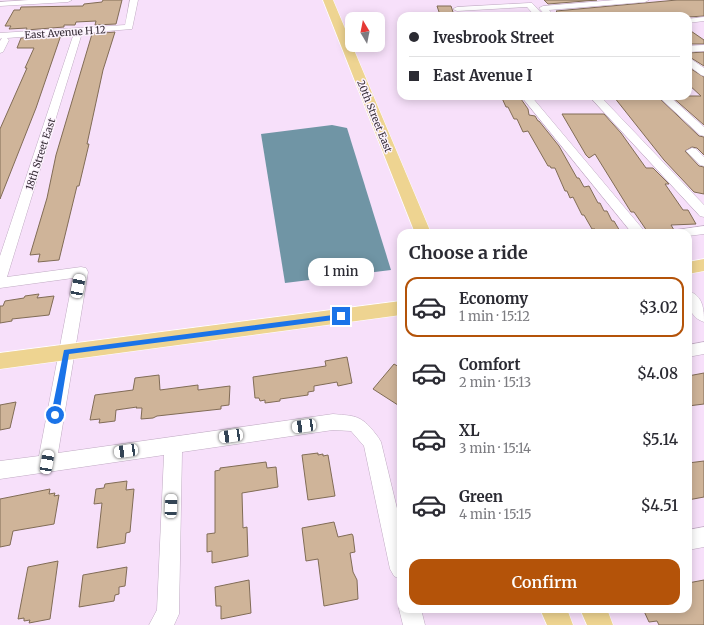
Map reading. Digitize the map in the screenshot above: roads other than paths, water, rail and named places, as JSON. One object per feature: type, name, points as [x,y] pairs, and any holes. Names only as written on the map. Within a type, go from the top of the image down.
[{"type":"main road","name":"20th Street East","points":[[328,0],[420,229]]},
{"type":"main road","points":[[692,267],[704,265]]},
{"type":"main road","points":[[0,361],[397,309]]},
{"type":"main road","points":[[555,613],[560,625]]},
{"type":"main road","points":[[595,613],[600,625]]},
{"type":"street","points":[[0,4],[68,0]]},
{"type":"street","name":"East Avenue H 12","points":[[2,43],[80,30],[129,27],[134,0]]},
{"type":"street","points":[[547,12],[543,8],[646,0]]},
{"type":"street","points":[[460,12],[457,8],[529,5],[536,12]]},
{"type":"street","points":[[495,7],[499,12]]},
{"type":"street","points":[[692,21],[704,20]]},
{"type":"street","name":"18th Street East","points":[[0,277],[80,30]]},
{"type":"street","points":[[692,49],[704,48]]},
{"type":"street","points":[[692,63],[704,73]]},
{"type":"street","points":[[529,100],[636,229]]},
{"type":"street","points":[[598,100],[704,213]]},
{"type":"street","points":[[667,100],[704,133]]},
{"type":"street","points":[[704,150],[692,151],[704,163]]},
{"type":"street","points":[[692,232],[704,230]]},
{"type":"street","points":[[0,282],[81,272],[47,462]]},
{"type":"street","points":[[692,301],[704,316]]},
{"type":"street","points":[[692,350],[704,348]]},
{"type":"street","points":[[0,470],[47,462],[333,422],[356,424],[372,442],[397,551]]},
{"type":"street","points":[[160,625],[168,614],[173,445]]},
{"type":"street","points":[[692,539],[704,537]]},
{"type":"street","points":[[411,613],[414,625]]},
{"type":"water","points":[[332,125],[347,128],[391,270],[285,283],[261,134]]}]
